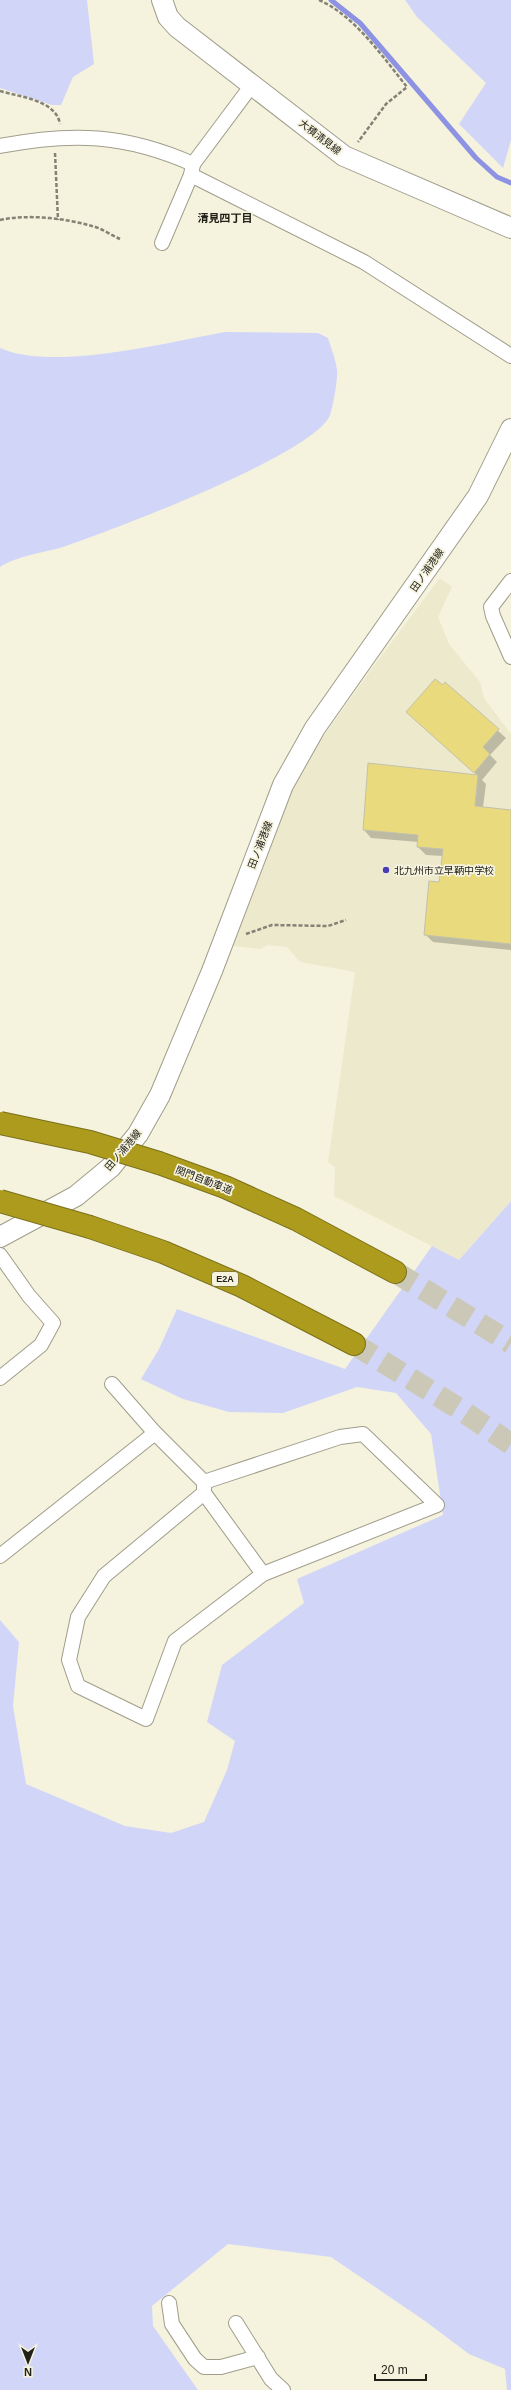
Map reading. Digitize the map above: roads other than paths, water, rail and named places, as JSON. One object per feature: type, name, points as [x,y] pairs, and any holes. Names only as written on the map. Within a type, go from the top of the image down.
[{"type":"highway","name":"関門自動車道","points":[[0,1123],[90,1142],[159,1163],[225,1187],[296,1219],[395,1272]]},
{"type":"highway","name":"E2A","points":[[0,1201],[90,1227],[163,1252],[242,1286],[354,1344]]},
{"type":"main road","name":"大積清見線","points":[[162,0],[168,17],[177,27],[347,157],[511,228]]},
{"type":"main road","name":"田ノ浦港線","points":[[0,1237],[76,1196],[111,1167],[138,1134],[160,1095],[226,936],[283,786],[315,728],[478,496],[506,453],[511,429]]},
{"type":"street","points":[[162,243],[192,169],[252,85]]},
{"type":"street","points":[[0,146],[58,138],[101,137],[135,143],[166,152],[192,169],[364,262],[511,356]]},
{"type":"street","points":[[511,581],[492,607],[493,616],[511,657]]},
{"type":"street","points":[[0,1255],[29,1296],[53,1323],[41,1345],[0,1378]]},
{"type":"street","points":[[112,1384],[204,1487],[263,1574]]},
{"type":"street","points":[[0,1556],[155,1433]]},
{"type":"street","points":[[363,1434],[437,1505],[263,1574],[175,1641],[146,1719],[78,1686],[69,1660],[78,1617],[104,1576],[204,1487],[340,1437],[363,1434]]},
{"type":"street","points":[[168,2302],[172,2324],[195,2359],[204,2368],[220,2368],[258,2357]]},
{"type":"street","points":[[236,2323],[271,2379],[283,2390]]},
{"type":"waterway","points":[[331,0],[360,23],[476,158],[497,177],[511,183]]},
{"type":"tunnel","points":[[395,1272],[511,1343]]},
{"type":"tunnel","points":[[354,1344],[458,1408],[511,1444]]},
{"type":"place","name":"北九州市立早鞆中学校","points":[[386,870]]},
{"type":"district","name":"清見四丁目","points":[[225,218]]}]
